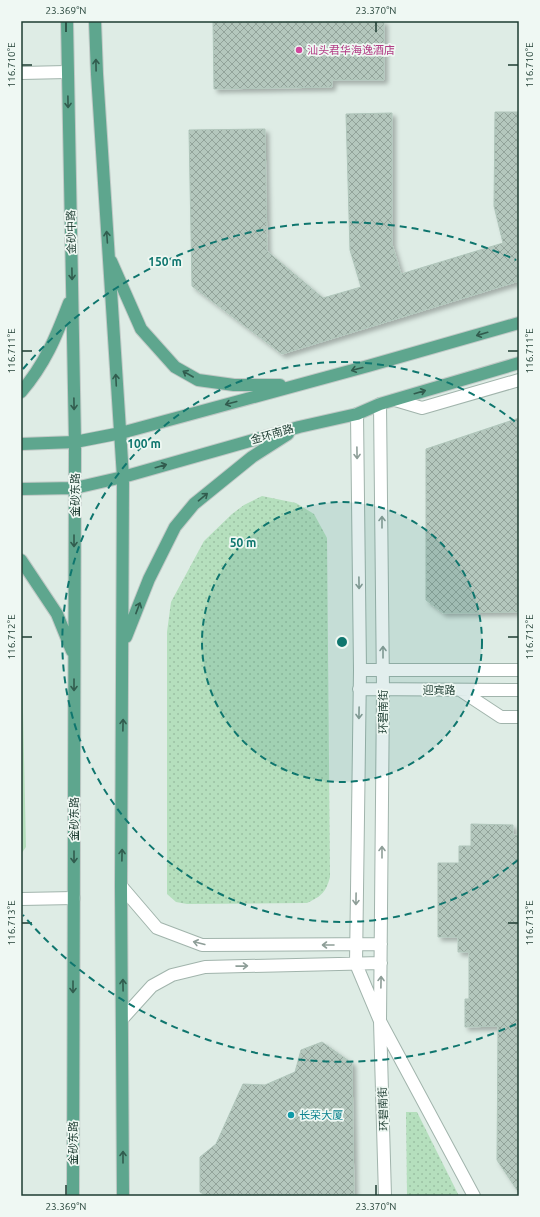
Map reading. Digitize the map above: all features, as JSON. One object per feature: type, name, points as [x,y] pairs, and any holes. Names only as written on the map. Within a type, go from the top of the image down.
[{"type":"main road","name":"金砂中路","points":[[67,21],[75,442]]},
{"type":"main road","points":[[95,21],[96,74],[117,395],[124,476],[124,644],[121,886],[124,1018],[123,1196]]},
{"type":"main road","points":[[108,255],[140,329],[175,367],[198,380],[234,385],[296,386]]},
{"type":"main road","points":[[21,392],[37,373],[54,343],[72,296]]},
{"type":"main road","points":[[21,444],[75,442],[121,433],[296,386],[519,323]]},
{"type":"main road","name":"金环南路","points":[[21,489],[74,488],[124,476],[299,427],[357,414],[380,404],[519,362]]},
{"type":"main road","points":[[124,644],[149,579],[175,527],[194,504],[252,457],[299,427]]},
{"type":"main road","name":"金砂东路","points":[[73,1196],[75,442]]},
{"type":"main road","points":[[21,560],[58,614],[74,657]]},
{"type":"street","points":[[21,73],[67,72]]},
{"type":"street","points":[[395,400],[422,408],[519,380]]},
{"type":"street","name":"环碧南街","points":[[380,404],[383,670],[380,1021],[385,1196]]},
{"type":"street","name":"环碧南街","points":[[357,414],[360,670],[355,944],[356,964],[380,1021]]},
{"type":"street","name":"迎宾路","points":[[360,670],[519,670]]},
{"type":"street","name":"迎宾路","points":[[359,689],[519,690]]},
{"type":"street","points":[[460,690],[501,718],[519,717]]},
{"type":"street","points":[[121,886],[157,928],[202,945],[381,944]]},
{"type":"street","points":[[21,899],[74,898]]},
{"type":"street","points":[[124,1018],[152,986],[172,975],[205,967],[381,963]]},
{"type":"street","points":[[380,1021],[474,1196]]},
{"type":"green space","points":[[262,496],[296,503],[314,514],[327,538],[330,877],[323,893],[307,903],[187,904],[176,902],[167,894],[167,632],[171,602],[204,541],[232,514],[244,505]]},
{"type":"green space","points":[[21,621],[26,847],[21,854]]},
{"type":"green space","points":[[406,1112],[417,1112],[459,1196],[407,1196]]},
{"type":"building","name":"汕头君华海逸酒店","points":[[213,21],[384,21],[384,80],[332,80],[332,87],[214,89]]},
{"type":"building","points":[[495,112],[519,112],[519,281],[282,354],[192,286],[189,130],[265,129],[267,251],[323,298],[361,287],[350,250],[346,114],[392,113],[392,244],[401,274],[503,243],[494,206]]},
{"type":"building","points":[[519,418],[519,612],[443,613],[426,600],[426,449]]},
{"type":"building","points":[[471,824],[513,825],[513,835],[519,835],[519,1193],[497,1160],[498,1026],[465,1027],[465,999],[469,999],[469,952],[458,952],[458,937],[438,937],[438,863],[459,863],[459,846],[471,846]]},
{"type":"building","name":"长荣大厦","points":[[322,1042],[352,1063],[354,1196],[207,1196],[200,1192],[200,1157],[216,1144],[243,1084],[265,1085],[295,1072],[301,1050]]},
{"type":"place","name":"汕头君华海逸酒店","points":[[299,50]]},
{"type":"place","name":"长荣大厦","points":[[291,1115]]}]
